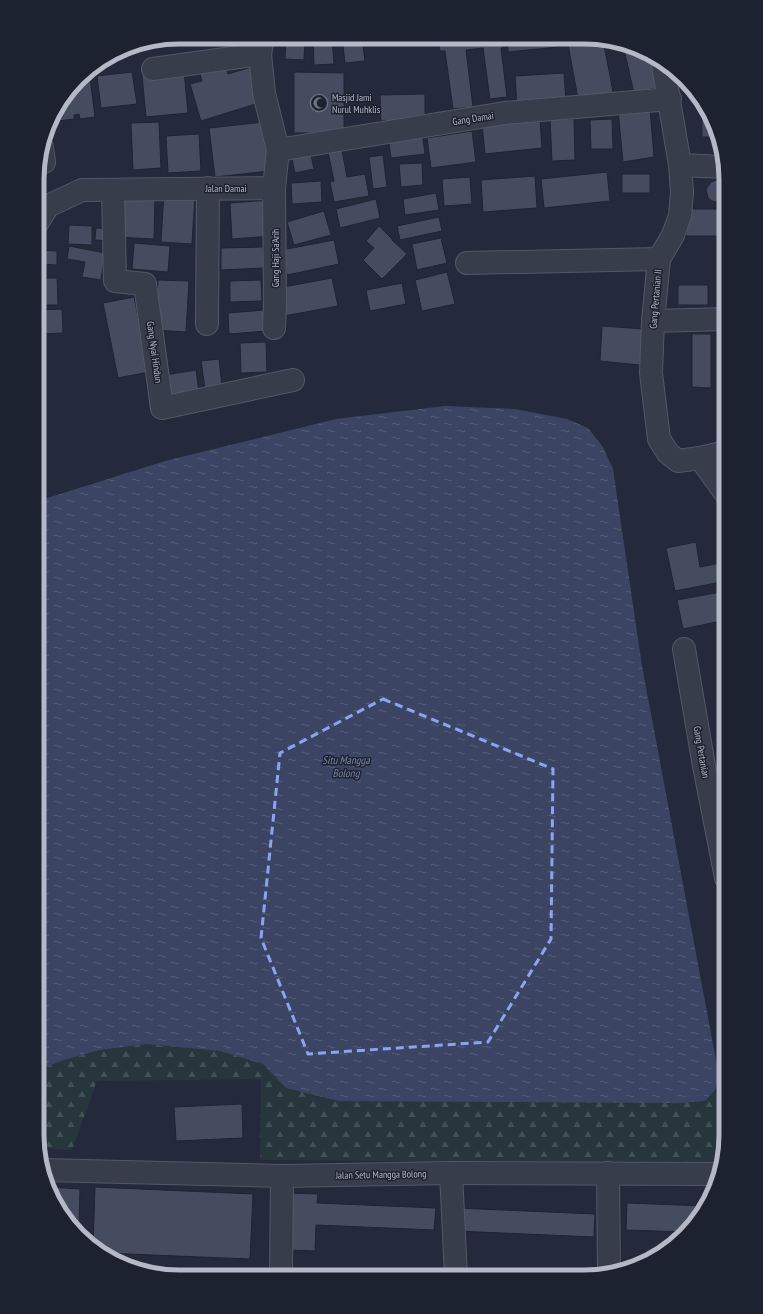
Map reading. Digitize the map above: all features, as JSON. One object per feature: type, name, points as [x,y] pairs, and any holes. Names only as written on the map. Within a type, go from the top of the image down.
[{"type":"street","points":[[153,68],[262,46],[264,93],[278,150],[274,188]]},
{"type":"street","name":"Gang Pertanian II","points":[[664,71],[680,165],[682,192],[680,216],[673,235],[659,259],[653,321],[651,373],[659,439],[668,453],[678,461],[719,454]]},
{"type":"street","name":"Gang Damai","points":[[278,150],[505,113],[670,99]]},
{"type":"street","points":[[680,165],[718,167]]},
{"type":"street","points":[[207,324],[208,188]]},
{"type":"street","name":"Jalan Damai","points":[[44,212],[48,206],[82,190],[274,188]]},
{"type":"street","name":"Gang Haji Sa'Arih","points":[[274,188],[274,328]]},
{"type":"street","name":"Gang Nyai Hindun","points":[[113,190],[115,281],[145,284],[162,408],[293,380]]},
{"type":"street","points":[[467,263],[659,259]]},
{"type":"street","points":[[653,321],[719,319]]},
{"type":"street","points":[[700,458],[719,484]]},
{"type":"street","name":"Gang Pertanian","points":[[684,649],[719,842]]},
{"type":"street","name":"Jalan Setu Mangga Bolong","points":[[49,1170],[282,1176],[451,1173],[713,1174]]},
{"type":"street","points":[[451,1173],[456,1270]]},
{"type":"street","points":[[608,1173],[609,1267]]},
{"type":"street","points":[[281,1270],[282,1176]]},
{"type":"highlighted area","points":[[383,699],[553,769],[551,939],[488,1042],[308,1054],[261,938],[280,753]]},
{"type":"green space","points":[[146,1044],[220,1051],[263,1064],[286,1088],[705,1101],[715,1090],[719,1103],[719,1144],[716,1163],[260,1160],[261,1079],[97,1081],[72,1150],[45,1148],[44,1067],[67,1059],[100,1050]]},
{"type":"water","name":"Situ Mangga Bolong","points":[[445,406],[515,409],[567,419],[588,428],[603,447],[613,469],[642,666],[719,1076],[715,1090],[705,1101],[678,1103],[339,1101],[286,1088],[263,1064],[220,1051],[146,1044],[100,1050],[67,1059],[44,1067],[44,499],[165,461],[336,419]]},
{"type":"building","points":[[286,44],[305,44],[304,60],[285,59]]},
{"type":"building","points":[[313,44],[332,44],[334,64],[314,65]]},
{"type":"building","points":[[343,44],[363,44],[365,61],[345,63]]},
{"type":"building","points":[[439,44],[502,44],[503,48],[501,48],[507,97],[490,99],[483,48],[466,50],[473,107],[453,109],[445,51],[440,51]]},
{"type":"building","points":[[507,44],[558,44],[558,47],[508,52]]},
{"type":"building","points":[[568,44],[604,46],[614,97],[579,104]]},
{"type":"building","points":[[624,50],[644,58],[655,65],[660,87],[634,93]]},
{"type":"building","points":[[224,62],[228,74],[252,67],[262,102],[201,121],[190,84],[202,81],[199,70]]},
{"type":"building","points":[[184,71],[188,113],[146,117],[142,75]]},
{"type":"building","points":[[132,72],[137,104],[101,108],[97,76]]},
{"type":"building","name":"Masjid Jami Nurul Muhklis","points":[[294,72],[344,73],[344,133],[294,133]]},
{"type":"building","points":[[564,73],[566,102],[517,105],[515,76]]},
{"type":"building","points":[[90,78],[95,117],[80,119],[79,114],[74,115],[74,119],[57,121],[67,104]]},
{"type":"building","points":[[425,94],[425,120],[381,121],[380,95]]},
{"type":"building","points":[[650,108],[654,157],[623,162],[618,110]]},
{"type":"building","points":[[702,114],[712,137],[702,137]]},
{"type":"building","points":[[540,119],[542,148],[485,154],[482,125]]},
{"type":"building","points":[[550,119],[574,119],[575,160],[552,161]]},
{"type":"building","points":[[612,119],[613,149],[591,149],[590,120]]},
{"type":"building","points":[[159,122],[161,168],[133,170],[131,123]]},
{"type":"building","points":[[264,122],[270,171],[215,177],[209,128]]},
{"type":"building","points":[[472,131],[476,162],[431,168],[427,138]]},
{"type":"building","points":[[422,132],[425,154],[391,158],[388,136]]},
{"type":"building","points":[[199,134],[201,171],[168,173],[166,136]]},
{"type":"building","points":[[310,150],[314,169],[295,173],[291,154]]},
{"type":"building","points":[[342,150],[347,177],[365,174],[369,196],[334,202],[330,182],[334,181],[328,152]]},
{"type":"building","points":[[383,155],[387,187],[373,189],[369,157]]},
{"type":"building","points":[[422,163],[423,185],[401,187],[399,164]]},
{"type":"building","points":[[607,172],[610,201],[544,208],[541,179]]},
{"type":"building","points":[[622,174],[650,174],[650,193],[622,193]]},
{"type":"building","points":[[535,176],[537,208],[483,212],[481,180]]},
{"type":"building","points":[[470,177],[472,204],[444,206],[442,179]]},
{"type":"building","points":[[719,179],[719,202],[712,201],[708,198],[706,189],[711,182]]},
{"type":"building","points":[[321,181],[322,202],[292,204],[291,183]]},
{"type":"building","points":[[164,191],[195,194],[192,244],[161,242]]},
{"type":"building","points":[[436,193],[439,210],[405,215],[403,199]]},
{"type":"building","points":[[118,194],[155,196],[154,239],[116,237]]},
{"type":"building","points":[[376,199],[380,218],[340,228],[336,209]]},
{"type":"building","points":[[270,200],[272,236],[232,239],[230,203]]},
{"type":"building","points":[[686,209],[719,209],[719,236],[686,236]]},
{"type":"building","points":[[324,211],[331,235],[294,245],[287,222]]},
{"type":"building","points":[[439,217],[442,231],[400,240],[397,226]]},
{"type":"building","points":[[69,225],[92,226],[92,245],[68,244]]},
{"type":"building","points":[[379,226],[407,254],[382,279],[363,260],[374,248],[366,241]]},
{"type":"building","points":[[96,228],[109,229],[109,241],[95,240]]},
{"type":"building","points":[[441,238],[447,263],[417,270],[412,244]]},
{"type":"building","points":[[334,240],[339,264],[287,275],[282,250]]},
{"type":"building","points":[[134,243],[170,246],[168,272],[132,269]]},
{"type":"building","points":[[69,246],[105,253],[101,280],[82,277],[85,262],[67,259]]},
{"type":"building","points":[[263,247],[264,268],[221,270],[221,248]]},
{"type":"building","points":[[44,250],[57,251],[57,265],[44,264]]},
{"type":"building","points":[[447,272],[455,304],[422,311],[415,280]]},
{"type":"building","points":[[44,278],[57,278],[58,305],[44,305]]},
{"type":"building","points":[[332,278],[338,306],[284,316],[278,288]]},
{"type":"building","points":[[158,280],[189,281],[186,332],[155,330]]},
{"type":"building","points":[[261,280],[262,301],[230,302],[230,281]]},
{"type":"building","points":[[402,283],[406,304],[370,311],[366,290]]},
{"type":"building","points":[[678,285],[708,285],[708,305],[678,305]]},
{"type":"building","points":[[134,297],[149,372],[118,378],[103,303]]},
{"type":"building","points":[[62,309],[63,333],[44,334],[44,310]]},
{"type":"building","points":[[265,310],[266,331],[229,334],[228,313]]},
{"type":"building","points":[[602,326],[643,329],[640,365],[600,361]]},
{"type":"building","points":[[692,334],[711,334],[711,388],[692,387]]},
{"type":"building","points":[[266,342],[267,372],[241,373],[240,343]]},
{"type":"building","points":[[219,359],[222,386],[205,389],[201,361]]},
{"type":"building","points":[[196,370],[199,392],[169,396],[165,375]]},
{"type":"building","points":[[696,542],[700,567],[719,563],[719,582],[675,591],[666,548]]},
{"type":"building","points":[[719,592],[719,621],[683,629],[677,600]]},
{"type":"building","points":[[242,1104],[243,1138],[176,1141],[174,1107]]},
{"type":"building","points":[[55,1187],[80,1189],[79,1225],[67,1210]]},
{"type":"building","points":[[95,1187],[253,1194],[250,1259],[114,1253],[93,1239]]},
{"type":"building","points":[[289,1193],[318,1194],[317,1203],[436,1208],[434,1230],[316,1225],[315,1251],[286,1250]]},
{"type":"building","points":[[627,1203],[698,1206],[691,1217],[677,1232],[626,1230]]},
{"type":"building","points":[[457,1208],[595,1214],[594,1237],[456,1231]]},
{"type":"place","name":"Masjid Jami Nurul Muhklis","points":[[319,103]]}]
